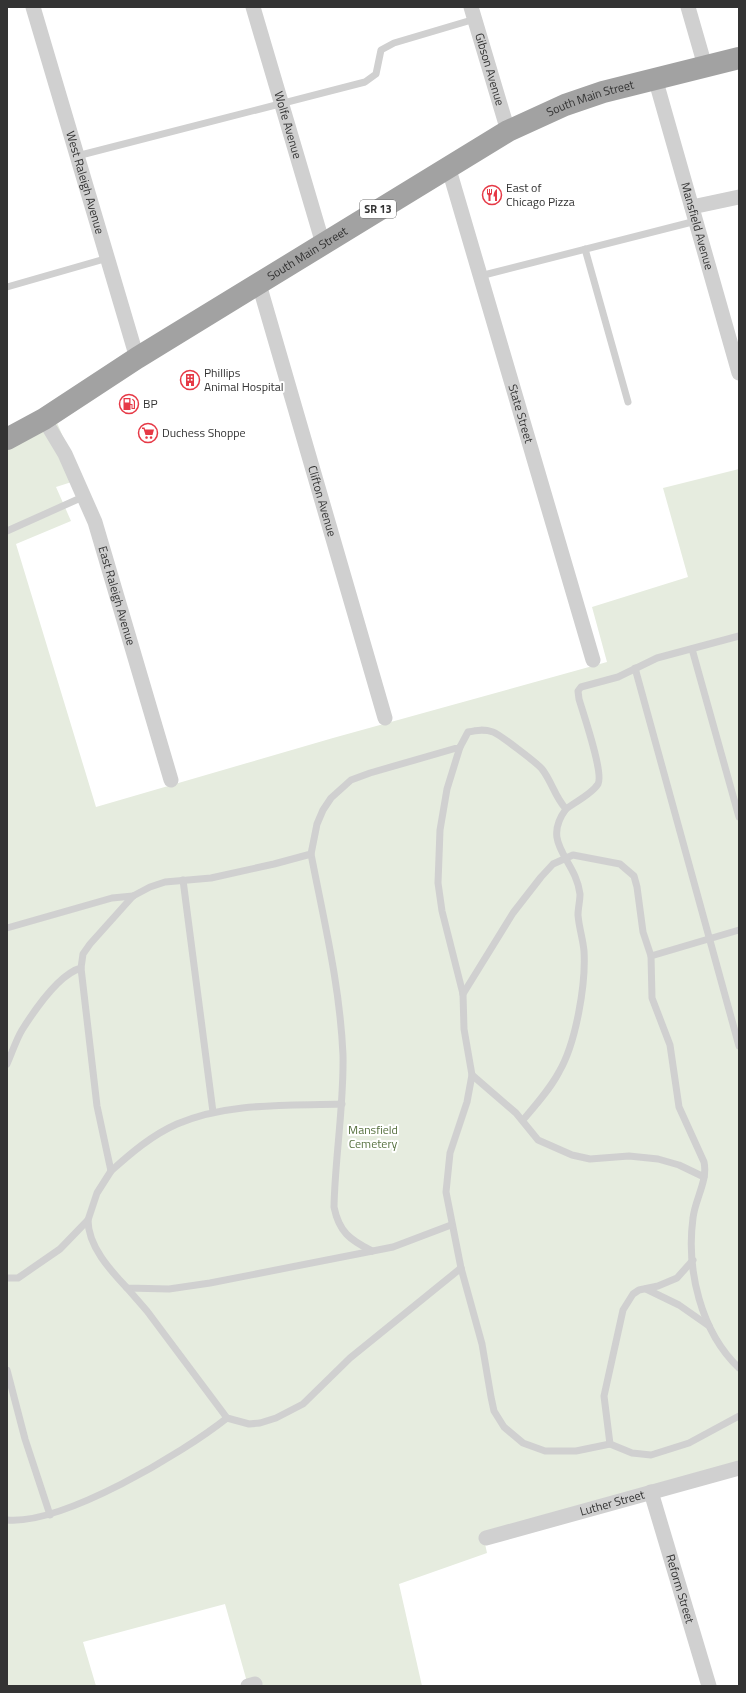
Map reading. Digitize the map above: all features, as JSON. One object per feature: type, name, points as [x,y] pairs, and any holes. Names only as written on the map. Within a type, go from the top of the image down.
[{"type":"highway","name":"South Main Street","points":[[7,439],[44,419],[138,358],[448,166],[508,131],[571,103],[603,92],[739,58]]},
{"type":"highway","name":"South Main Street","points":[[7,454],[44,419]]},
{"type":"street","name":"West Raleigh Avenue","points":[[33,7],[138,358]]},
{"type":"street","name":"Wolfe Avenue","points":[[253,7],[323,244]]},
{"type":"street","points":[[688,7],[705,66]]},
{"type":"street","name":"Gibson Avenue","points":[[473,13],[508,131]]},
{"type":"street","name":"Mansfield Avenue","points":[[655,78],[694,214],[734,334],[739,373]]},
{"type":"street","name":"State Street","points":[[448,166],[593,660]]},
{"type":"street","points":[[694,214],[739,197]]},
{"type":"street","name":"Clifton Avenue","points":[[259,284],[385,718]]},
{"type":"street","name":"East Raleigh Avenue","points":[[44,419],[65,454],[85,496],[95,522],[171,780]]},
{"type":"street","name":"Luther Street","points":[[486,1538],[739,1468]]},
{"type":"street","name":"Reform Street","points":[[651,1492],[709,1686]]},
{"type":"lane","points":[[77,156],[365,82],[376,74],[381,50],[394,43],[473,13]]},
{"type":"lane","points":[[480,276],[585,249],[694,214]]},
{"type":"lane","points":[[585,249],[628,402]]},
{"type":"lane","points":[[7,287],[108,258]]},
{"type":"lane","points":[[7,531],[85,496]]},
{"type":"lane","points":[[523,1120],[559,1072],[566,1058],[574,1033],[580,1002],[584,952],[578,915],[580,896],[578,886],[556,839],[555,829],[558,819],[566,809],[598,785],[600,779],[598,765],[578,691],[581,687],[618,677],[657,658],[739,636]]},
{"type":"lane","points":[[692,649],[739,816]]},
{"type":"lane","points":[[635,668],[739,1046]]},
{"type":"lane","points":[[566,809],[557,799],[550,782],[542,769],[533,760],[495,732],[485,730],[468,732],[460,747],[447,789],[441,823],[438,877],[442,911],[463,994],[464,1029],[472,1075],[468,1102],[454,1139],[446,1172],[446,1192],[451,1225],[461,1268],[482,1344],[494,1411],[504,1426],[523,1443],[545,1451],[576,1451],[610,1444],[632,1453],[651,1455],[689,1443],[739,1416]]},
{"type":"lane","points":[[372,1251],[353,1241],[337,1220],[335,1193],[342,1104],[343,1057],[338,988],[311,854],[317,824],[323,810],[331,798],[351,780],[460,747]]},
{"type":"lane","points":[[7,928],[112,898],[132,896],[165,882],[211,878],[311,854]]},
{"type":"lane","points":[[463,994],[497,938],[530,890],[553,864],[566,858],[580,856],[620,864],[634,876],[637,887],[643,932],[651,956],[652,998],[670,1045],[679,1107],[704,1162],[706,1170],[692,1219],[691,1249],[700,1301],[709,1326],[718,1341],[739,1368]]},
{"type":"lane","points":[[183,880],[213,1112]]},
{"type":"lane","points":[[111,1171],[97,1106],[81,968],[84,954],[90,944],[132,896]]},
{"type":"lane","points":[[651,956],[739,930]]},
{"type":"lane","points":[[7,1064],[22,1030],[43,1002],[68,974],[81,968]]},
{"type":"lane","points":[[472,1075],[523,1120],[538,1140],[572,1155],[590,1159],[629,1156],[658,1159],[679,1165],[704,1177]]},
{"type":"lane","points":[[342,1104],[255,1107],[213,1112],[177,1124],[152,1137],[111,1171],[97,1193],[88,1220],[88,1230],[97,1250],[104,1261],[147,1311],[227,1418],[239,1423],[260,1423],[289,1412],[303,1404],[350,1358],[461,1268]]},
{"type":"lane","points":[[7,1278],[18,1278],[42,1262],[60,1249],[88,1220]]},
{"type":"lane","points":[[127,1288],[169,1289],[192,1286],[393,1247],[451,1225]]},
{"type":"lane","points":[[610,1444],[604,1396],[624,1310],[633,1294],[677,1278],[693,1260]]},
{"type":"lane","points":[[646,1289],[680,1305],[709,1326]]},
{"type":"lane","points":[[7,1370],[26,1439],[50,1515]]},
{"type":"lane","points":[[7,1520],[26,1520],[50,1515],[75,1505],[132,1478],[202,1438],[227,1418]]},
{"type":"green space","name":"Mansfield Cemetery","points":[[49,404],[81,479],[56,487],[71,521],[16,544],[96,807],[333,738],[607,662],[592,607],[688,577],[663,488],[739,469],[739,1467],[484,1539],[487,1553],[399,1584],[422,1686],[261,1686],[247,1682],[225,1604],[83,1642],[96,1686],[7,1686],[7,431]]},
{"type":"place","name":"East of Chicago Pizza","points":[[492,195]]},
{"type":"place","name":"Phillips Animal Hospital","points":[[190,380]]},
{"type":"place","name":"BP","points":[[129,404]]},
{"type":"place","name":"Duchess Shoppe","points":[[148,433]]}]
